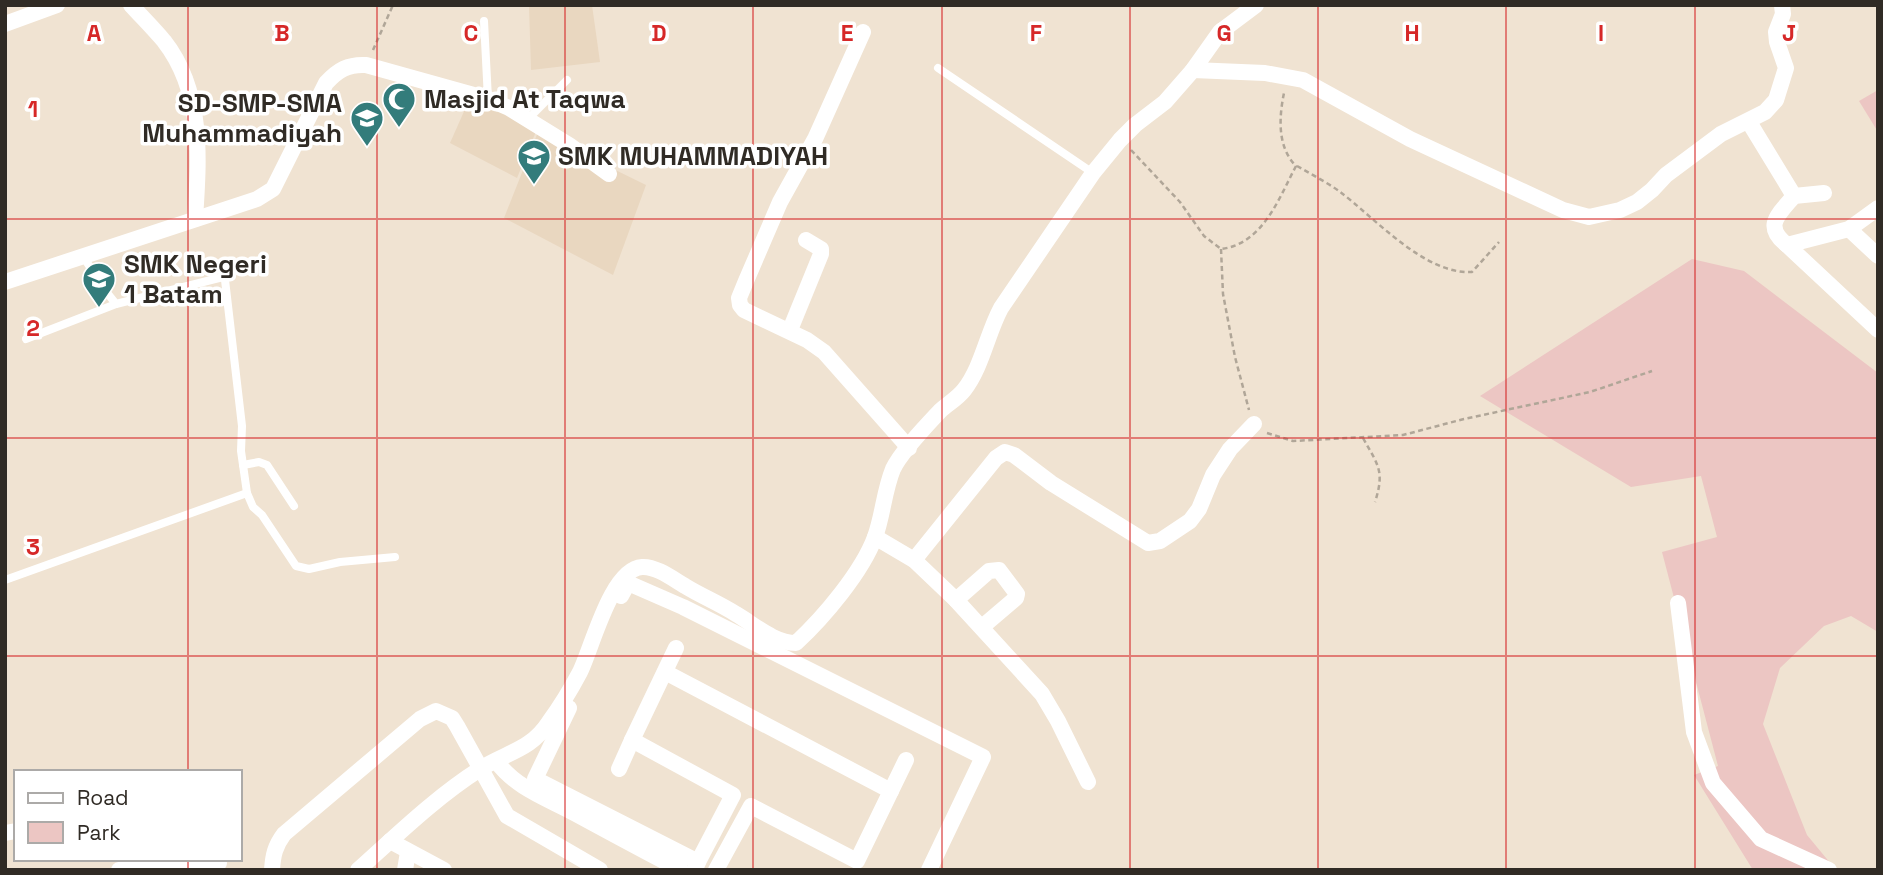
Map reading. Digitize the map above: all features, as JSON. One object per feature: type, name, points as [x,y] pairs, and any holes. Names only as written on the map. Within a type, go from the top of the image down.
[{"type":"street","points":[[5,24],[57,5]]},
{"type":"street","points":[[131,5],[165,43],[181,71],[196,113],[195,219]]},
{"type":"street","points":[[358,870],[430,807],[481,769],[530,745],[549,723],[579,673],[611,596],[629,571],[643,566],[650,567],[736,614],[766,634],[786,643],[796,643],[824,615],[854,574],[875,537],[894,468],[942,409],[964,390],[974,374],[990,328],[1001,308],[1093,173],[1119,140],[1165,102],[1193,71],[1220,32],[1255,5]]},
{"type":"street","points":[[1193,71],[1288,76],[1303,80],[1410,139],[1563,210],[1589,217],[1620,210],[1637,202],[1666,175],[1721,134],[1765,112],[1776,100],[1786,68],[1776,32],[1783,14],[1782,5]]},
{"type":"street","points":[[863,32],[816,139],[780,202],[739,298],[744,310],[790,330],[824,352],[909,448]]},
{"type":"street","points":[[5,282],[257,199],[273,189],[326,83],[336,72],[352,64],[366,65],[488,99],[509,108],[569,145],[609,174]]},
{"type":"street","points":[[1749,121],[1794,196]]},
{"type":"street","points":[[1824,193],[1794,196],[1775,219],[1777,237],[1878,330]]},
{"type":"street","points":[[1787,246],[1849,229],[1878,208]]},
{"type":"street","points":[[1849,229],[1878,256]]},
{"type":"street","points":[[790,330],[821,254],[821,249],[806,240]]},
{"type":"street","points":[[914,560],[996,458],[1005,452],[1148,543],[1155,544],[1190,521],[1230,449],[1254,425]]},
{"type":"street","points":[[875,537],[914,560],[956,600],[1049,704],[1088,782]]},
{"type":"street","points":[[956,600],[989,570],[999,570],[1017,594],[1016,598],[982,627]]},
{"type":"street","points":[[751,806],[719,864],[699,861],[535,779],[628,583],[683,607],[983,757],[929,870]]},
{"type":"street","points":[[1678,603],[1694,732],[1713,783],[1761,839],[1829,870]]},
{"type":"street","points":[[619,769],[676,648]]},
{"type":"street","points":[[665,672],[891,791]]},
{"type":"street","points":[[272,870],[273,854],[284,834],[428,713],[436,711],[452,718],[508,816],[600,870]]},
{"type":"street","points":[[632,740],[855,866],[906,760]]},
{"type":"street","points":[[496,761],[506,775],[528,791],[681,870]]},
{"type":"street","points":[[699,861],[733,795]]},
{"type":"street","points":[[390,841],[444,870]]},
{"type":"street","points":[[405,870],[408,852]]},
{"type":"street","points":[[119,870],[219,864]]},
{"type":"lane","points":[[484,21],[488,99]]},
{"type":"lane","points":[[938,68],[1093,173]]},
{"type":"lane","points":[[527,120],[567,80]]},
{"type":"lane","points":[[83,256],[116,304]]},
{"type":"lane","points":[[26,340],[116,304],[221,277],[225,280],[242,426],[243,465],[247,493],[253,507],[262,515],[296,566],[309,569],[340,562],[395,557]]},
{"type":"lane","points":[[243,465],[260,462],[267,466],[294,506]]},
{"type":"lane","points":[[5,580],[247,493]]},
{"type":"path","points":[[366,65],[393,5]]},
{"type":"path","points":[[1288,76],[1280,122],[1289,159],[1296,166],[1337,190],[1401,242],[1431,261],[1458,273],[1472,272],[1499,242]]},
{"type":"path","points":[[1119,140],[1158,177],[1204,236],[1221,248],[1238,244],[1257,231],[1270,215],[1296,166]]},
{"type":"path","points":[[1221,248],[1226,306],[1235,357],[1254,425],[1274,436],[1293,441],[1403,435],[1590,392],[1652,371]]},
{"type":"path","points":[[1363,438],[1380,472],[1382,482],[1375,502]]},
{"type":"shaded area","points":[[529,5],[592,5],[600,62],[531,70]]},
{"type":"shaded area","points":[[470,98],[537,129],[517,178],[450,143]]},
{"type":"shaded area","points":[[538,132],[646,185],[613,275],[504,218]]},
{"type":"green space","points":[[1878,90],[1878,132],[1859,101]]},
{"type":"green space","points":[[1692,259],[1744,271],[1878,373],[1878,632],[1851,616],[1824,626],[1780,668],[1763,724],[1807,835],[1836,870],[1753,870],[1694,775],[1718,766],[1662,552],[1717,537],[1701,476],[1631,487],[1480,396]]},
{"type":"place","name":"Masjid At Taqwa","points":[[399,129]]},
{"type":"place","name":"SD-SMP-SMA Muhammadiyah","points":[[367,148]]},
{"type":"place","name":"SMK MUHAMMADIYAH","points":[[534,186]]},
{"type":"place","name":"SMK Negeri 1 Batam","points":[[99,309]]}]
